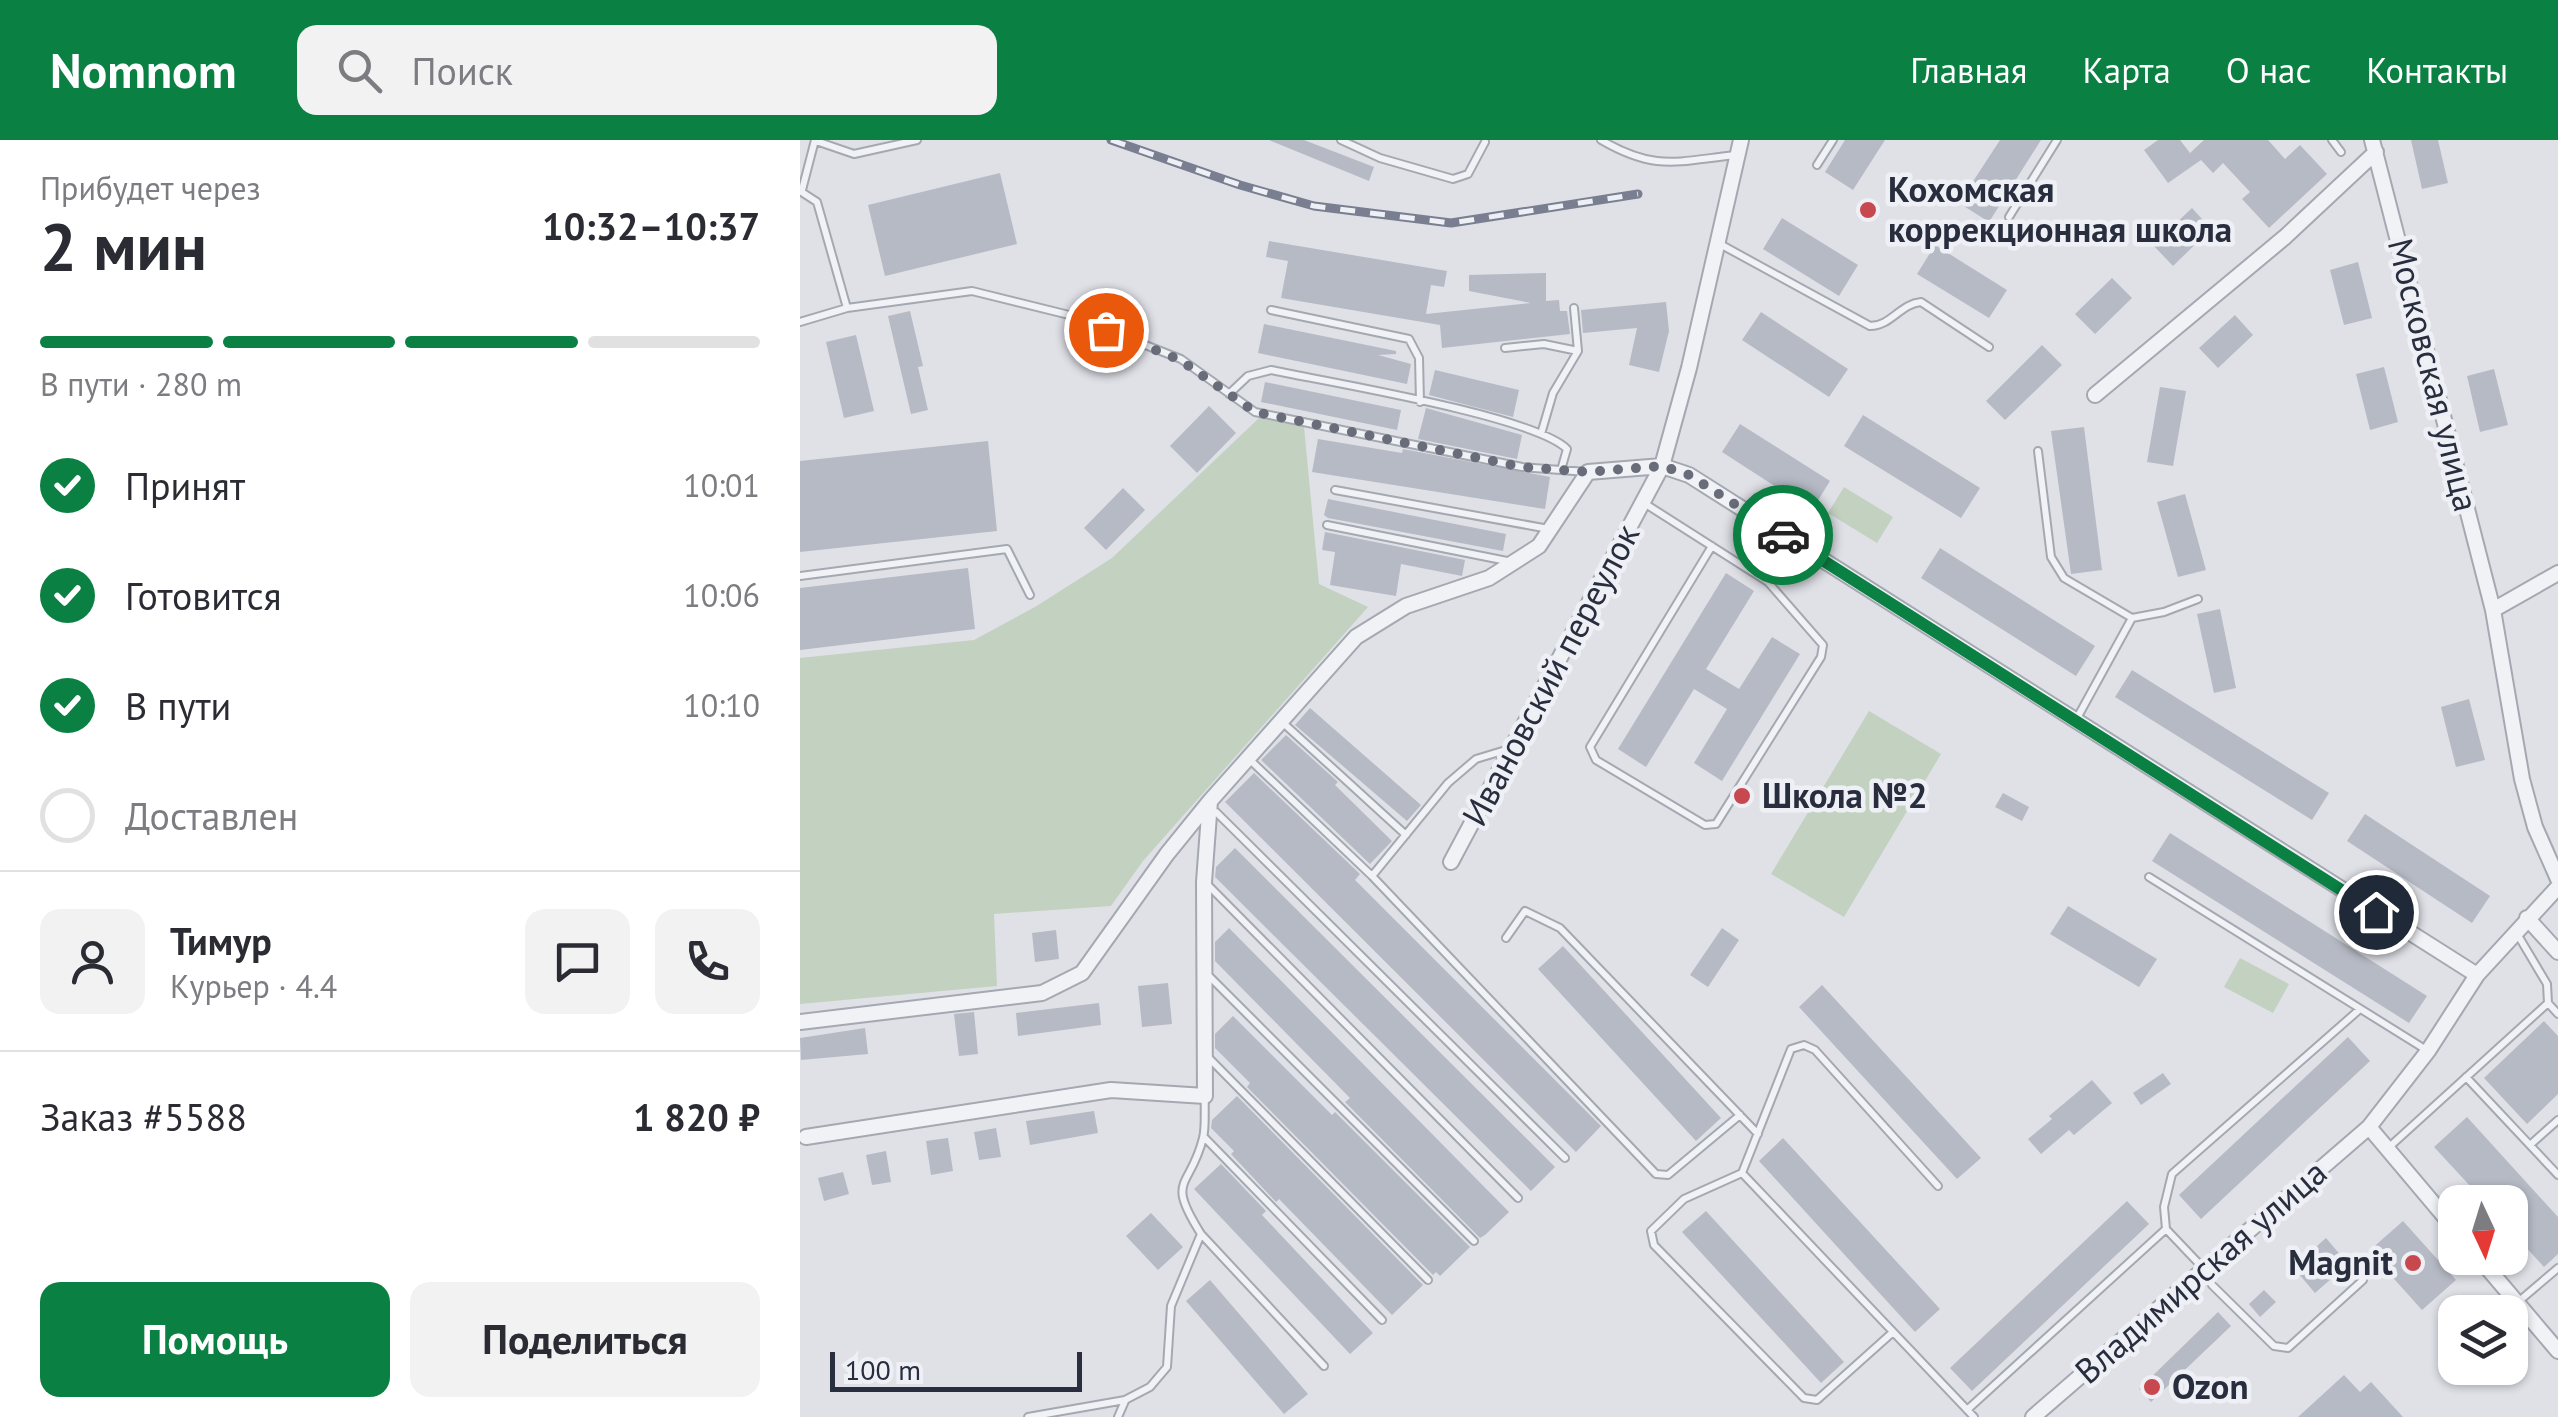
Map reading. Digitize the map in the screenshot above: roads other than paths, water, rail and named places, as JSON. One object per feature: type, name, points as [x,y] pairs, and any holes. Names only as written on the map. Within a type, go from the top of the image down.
[{"type":"street","points":[[2096,394],[2284,237],[2374,146]]},
{"type":"street","name":"Московская улица","points":[[2374,146],[2493,610],[2522,779],[2535,826],[2558,878]]},
{"type":"street","name":"Ивановский переулок","points":[[1451,862],[1662,466],[1689,368],[1739,148]]},
{"type":"street","points":[[800,1022],[1042,993],[1082,974],[1167,854],[1356,638],[1406,606],[1489,578],[1539,546],[1588,472],[1662,466],[1689,475],[2477,976]]},
{"type":"street","points":[[2493,610],[2558,574]]},
{"type":"street","points":[[806,1137],[1110,1090],[1205,1096],[1204,882],[1209,806]]},
{"type":"street","name":"Владимирская улица","points":[[2033,1417],[2369,1127],[2428,1051],[2477,976],[2558,887]]},
{"type":"street","points":[[2527,918],[2558,952]]},
{"type":"street","points":[[2369,1127],[2438,1209]]},
{"type":"street","points":[[2494,1275],[2511,1295]]},
{"type":"street","points":[[2528,1313],[2550,1334],[2558,1351]]},
{"type":"lane","points":[[847,308],[817,202],[801,191],[815,140],[854,154],[917,140]]},
{"type":"lane","points":[[1341,140],[1380,158],[1453,179],[1468,174],[1485,141]]},
{"type":"lane","points":[[1601,140],[1633,158],[1660,163],[1739,148]]},
{"type":"lane","points":[[1817,165],[1833,140]]},
{"type":"lane","points":[[2010,217],[2057,140]]},
{"type":"lane","points":[[2332,140],[2341,152]]},
{"type":"lane","points":[[1717,242],[1870,326],[1882,326],[1910,303],[1922,302],[1989,347]]},
{"type":"lane","points":[[800,322],[847,308],[972,290],[1069,315],[1162,352],[1180,360],[1255,412],[1522,467],[1588,472]]},
{"type":"lane","points":[[1541,434],[1553,393],[1578,351],[1574,308]]},
{"type":"lane","points":[[1271,310],[1409,339],[1419,358],[1420,402]]},
{"type":"lane","points":[[1505,348],[1544,344],[1578,351]]},
{"type":"lane","points":[[1229,394],[1248,376],[1271,370],[1486,417],[1557,440],[1567,449],[1560,470]]},
{"type":"lane","points":[[2038,450],[2050,556],[2064,578],[2132,618],[2164,612],[2198,598]]},
{"type":"lane","points":[[1335,490],[1550,529]]},
{"type":"lane","points":[[1644,503],[1712,546],[1768,582],[1823,645],[1821,657],[1716,824],[1705,825],[1596,760],[1590,747],[1712,546]]},
{"type":"lane","points":[[1327,525],[1514,562]]},
{"type":"lane","points":[[800,576],[1007,548],[1030,595]]},
{"type":"lane","points":[[2076,721],[2132,618]]},
{"type":"lane","points":[[1281,721],[1406,835]]},
{"type":"lane","points":[[1372,876],[1448,783],[1476,758],[1509,749]]},
{"type":"lane","points":[[1248,758],[1372,876],[1656,1174],[1668,1176],[1740,1115]]},
{"type":"lane","points":[[1209,806],[1566,1158]]},
{"type":"lane","points":[[2149,877],[2428,1051]]},
{"type":"lane","points":[[1204,882],[1518,1198]]},
{"type":"lane","points":[[1506,938],[1525,912],[1560,928],[1758,1134]]},
{"type":"lane","points":[[2516,931],[2547,984],[2548,1002],[2558,1014]]},
{"type":"lane","points":[[1204,971],[1474,1241]]},
{"type":"lane","points":[[2386,1148],[2548,1002]]},
{"type":"lane","points":[[2360,1008],[2172,1174],[2164,1207],[2166,1229],[2205,1270],[2212,1284],[2274,1346],[2288,1348],[2363,1280]]},
{"type":"lane","points":[[1893,1332],[1817,1400],[1804,1398],[1654,1244],[1651,1231],[1684,1200],[1742,1174],[1791,1049],[1804,1045],[1815,1050],[1938,1186]]},
{"type":"lane","points":[[1205,1054],[1428,1280]]},
{"type":"lane","points":[[2466,1077],[2558,1174]]},
{"type":"lane","points":[[1205,1096],[1204,1137],[1183,1183],[1182,1200],[1201,1234],[1324,1366]]},
{"type":"lane","points":[[2530,1145],[2558,1120]]},
{"type":"lane","points":[[1204,1137],[1382,1320]]},
{"type":"lane","points":[[1742,1174],[1970,1414],[2166,1229]]},
{"type":"lane","points":[[1028,1417],[1125,1400],[1150,1387],[1166,1367],[1171,1306],[1201,1234]]},
{"type":"lane","points":[[2527,1295],[2558,1268]]},
{"type":"lane","points":[[1118,1417],[1125,1400]]},
{"type":"railway","points":[[1111,140],[1314,206],[1451,223],[1638,194]]},
{"type":"place","name":"Кохомская коррекционная школа","points":[[1868,210]]},
{"type":"place","name":"Школа №2","points":[[1742,796]]},
{"type":"place","name":"Magnit","points":[[2413,1263]]},
{"type":"place","name":"Ozon","points":[[2152,1387]]}]
